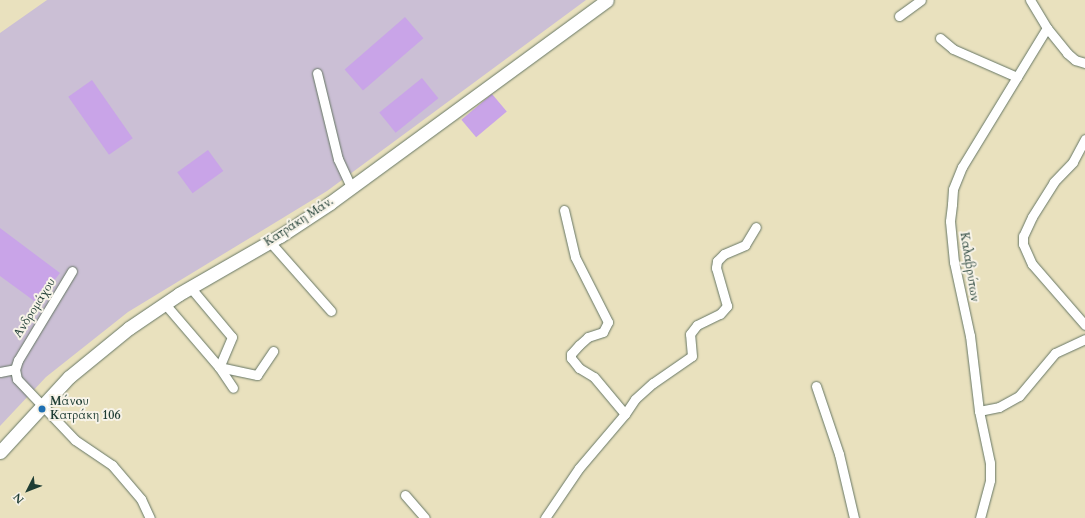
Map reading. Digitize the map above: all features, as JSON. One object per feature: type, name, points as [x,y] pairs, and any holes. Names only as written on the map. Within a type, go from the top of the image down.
[{"type":"street","name":"Κατράκη Μάν.","points":[[0,452],[69,377],[95,355],[190,287],[270,242],[351,187],[428,133],[607,0]]},
{"type":"street","points":[[899,16],[921,0]]},
{"type":"street","points":[[1030,0],[1047,28],[1067,53],[1075,60],[1085,63]]},
{"type":"street","name":"Καλαβρύτων","points":[[980,518],[990,480],[979,412],[970,336],[954,262],[950,221],[953,189],[962,167],[1047,28]]},
{"type":"street","points":[[940,38],[959,52],[1017,77]]},
{"type":"street","points":[[317,73],[338,159],[351,187]]},
{"type":"street","points":[[1085,139],[1073,162],[1054,182],[1032,217],[1023,236],[1023,244],[1032,264],[1085,325]]},
{"type":"street","points":[[564,210],[575,257],[608,322],[603,332],[588,337],[579,345],[571,354],[571,358],[573,362],[594,377],[625,414]]},
{"type":"street","points":[[545,518],[579,468],[625,414],[635,399],[653,383],[692,356],[689,337],[692,330],[725,310],[728,303],[716,268],[717,260],[724,254],[745,245],[756,227]]},
{"type":"street","points":[[270,242],[331,311]]},
{"type":"street","name":"Ανδρομάχου","points":[[15,369],[32,334],[72,271]]},
{"type":"street","points":[[190,287],[232,337],[219,367]]},
{"type":"street","points":[[165,304],[219,367],[233,388]]},
{"type":"street","points":[[979,412],[998,406],[1019,396],[1055,352],[1085,339]]},
{"type":"street","points":[[219,367],[257,375],[273,351]]},
{"type":"street","points":[[0,372],[15,369],[17,379],[43,405],[74,440],[112,465],[141,499],[150,518]]},
{"type":"street","points":[[816,386],[839,454],[854,518]]},
{"type":"street","points":[[405,495],[425,518]]},
{"type":"shaded area","points":[[47,0],[586,0],[327,191],[128,312],[46,377],[0,426],[0,33]]},
{"type":"building","points":[[405,17],[423,38],[363,91],[345,69]]},
{"type":"building","points":[[422,78],[438,98],[396,133],[379,113]]},
{"type":"building","points":[[92,80],[133,138],[109,155],[68,97]]},
{"type":"building","points":[[492,94],[507,112],[476,137],[461,120]]},
{"type":"building","points":[[208,150],[223,171],[193,193],[177,172]]},
{"type":"building","points":[[0,228],[60,273],[37,303],[0,276]]},
{"type":"place","name":"Μάνου Κατράκη 106","points":[[42,409]]}]
